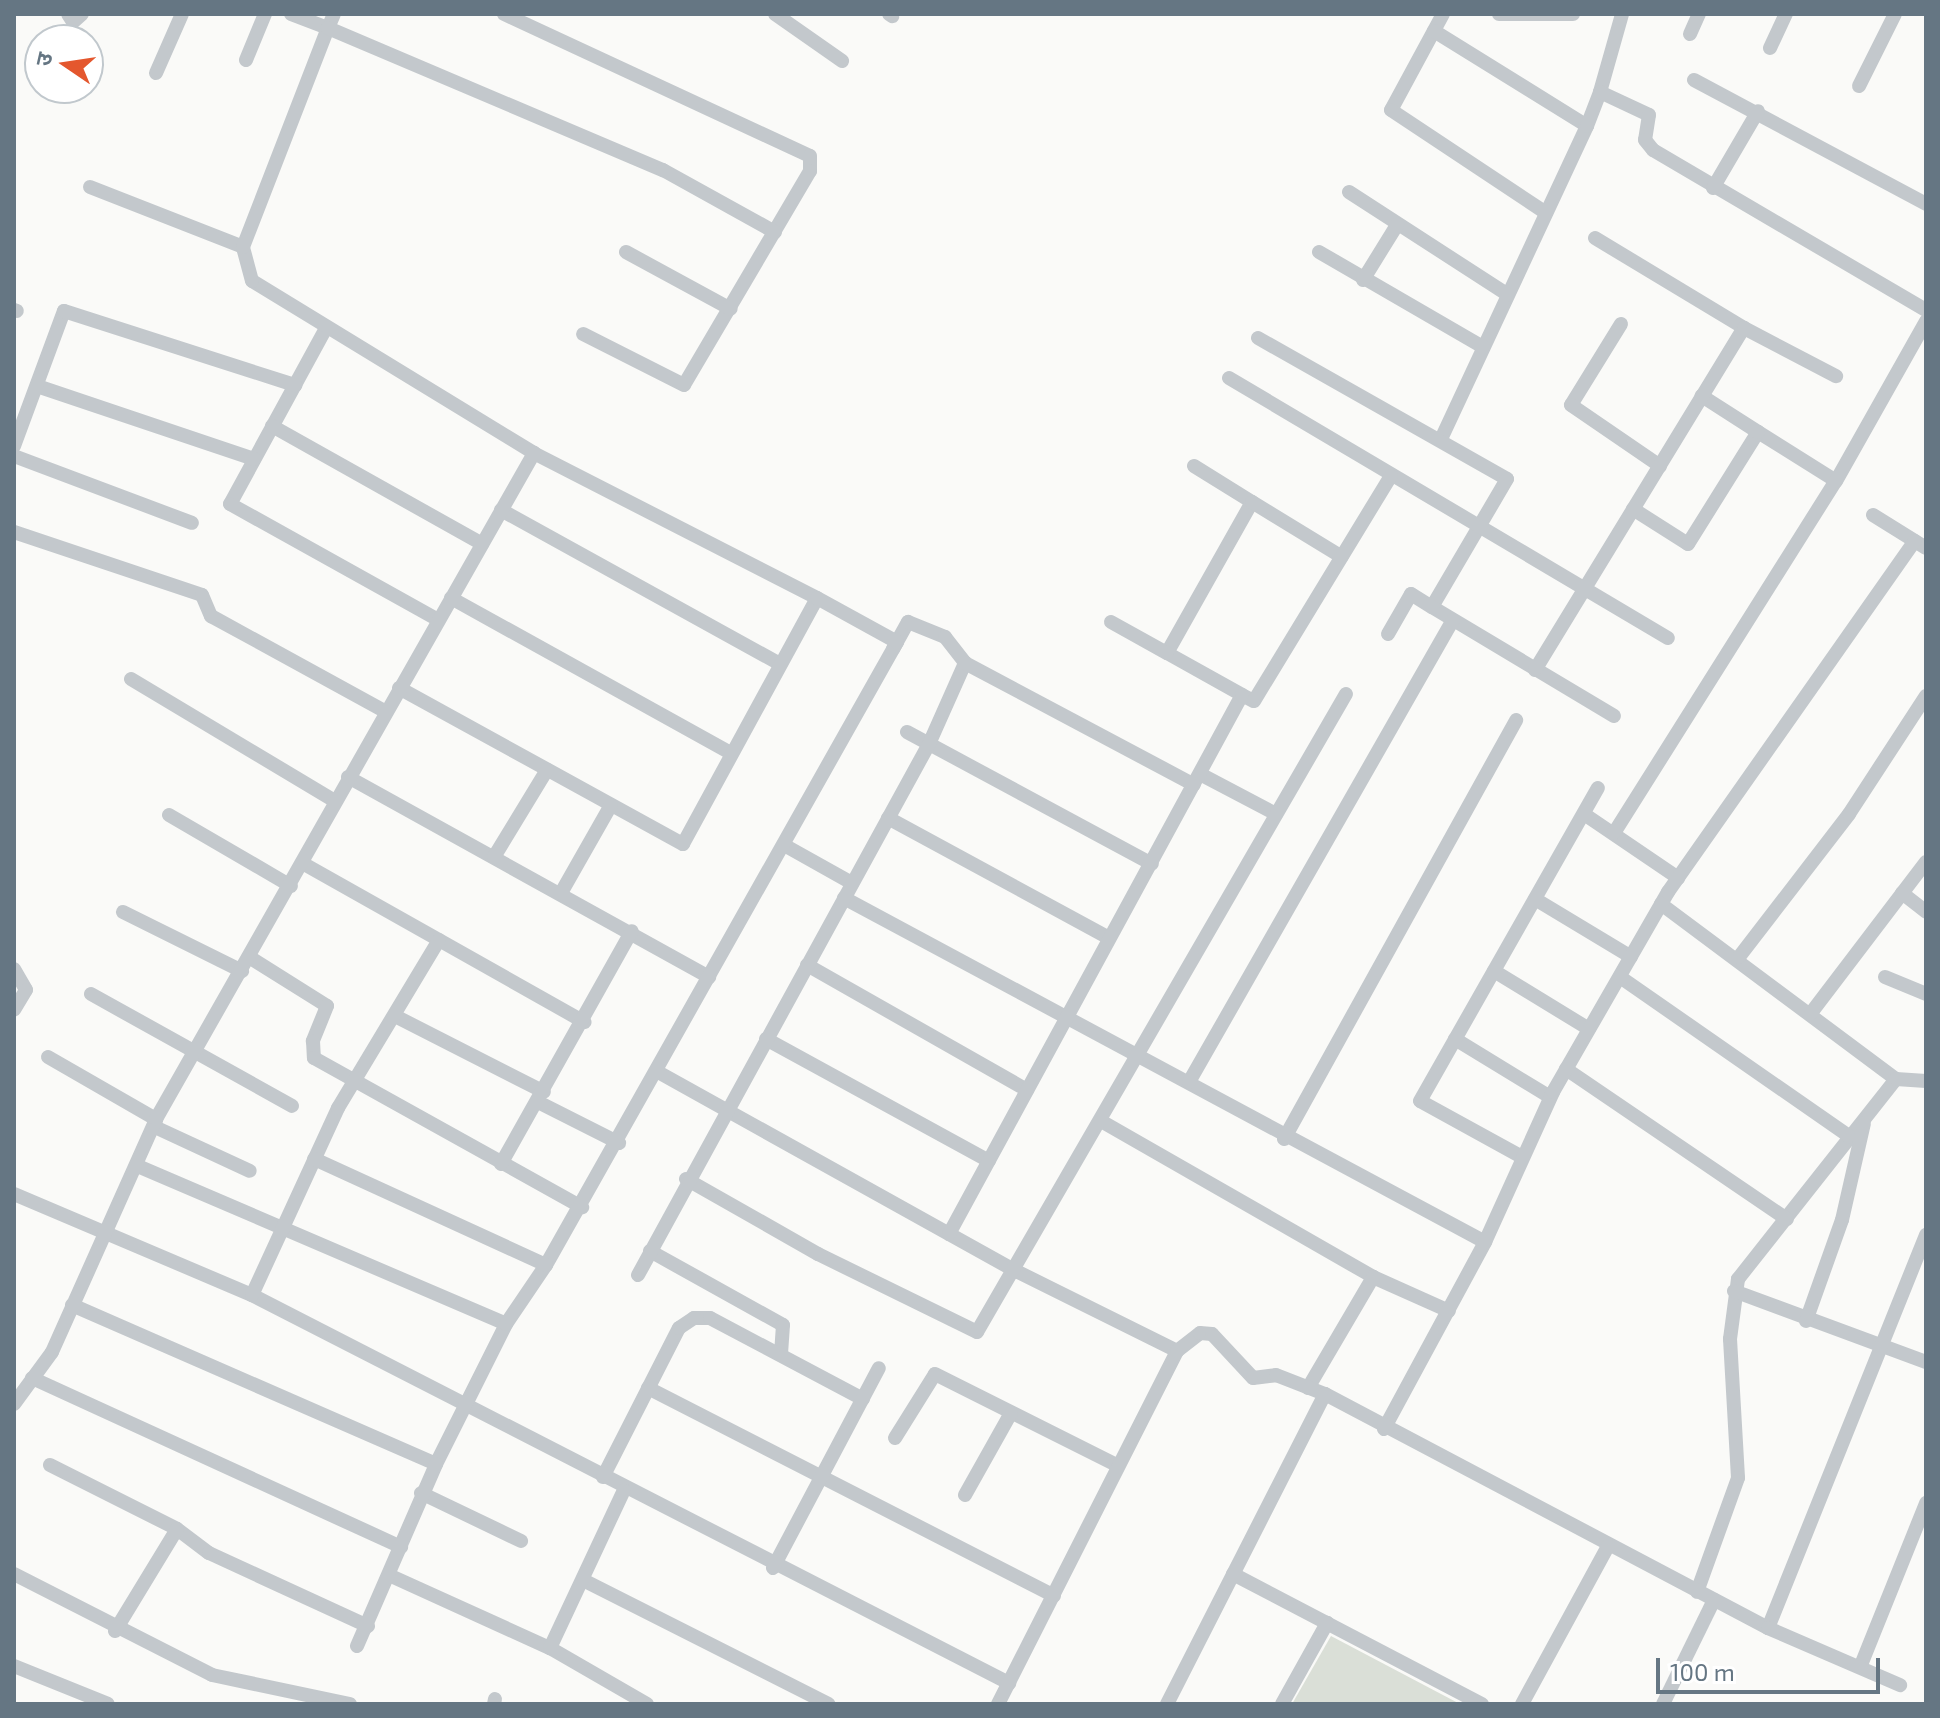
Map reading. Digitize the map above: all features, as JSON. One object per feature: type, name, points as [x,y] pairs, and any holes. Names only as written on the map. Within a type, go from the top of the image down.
[{"type":"street","points":[[68,14],[73,22],[82,14]]},
{"type":"street","points":[[156,73],[182,14]]},
{"type":"street","points":[[246,60],[265,14]]},
{"type":"street","points":[[291,14],[331,21],[663,170],[775,232]]},
{"type":"street","points":[[504,14],[810,156],[810,171],[684,385],[583,334]]},
{"type":"street","points":[[775,14],[842,61]]},
{"type":"street","points":[[1443,14],[1391,110],[1546,213]]},
{"type":"street","points":[[1499,14],[1573,14]]},
{"type":"street","points":[[1442,437],[1587,126],[1622,14]]},
{"type":"street","points":[[1690,34],[1699,14]]},
{"type":"street","points":[[1770,48],[1786,14]]},
{"type":"street","points":[[1859,86],[1895,14]]},
{"type":"street","points":[[331,21],[243,247],[252,281],[325,330],[534,453],[897,642],[891,652]]},
{"type":"street","points":[[1434,31],[1587,126]]},
{"type":"street","points":[[1694,80],[1758,111],[1926,204]]},
{"type":"street","points":[[1600,92],[1649,115],[1645,140],[1713,188],[1926,310]]},
{"type":"street","points":[[1713,188],[1758,111]]},
{"type":"street","points":[[90,187],[243,247]]},
{"type":"street","points":[[1349,192],[1508,295]]},
{"type":"street","points":[[1363,280],[1397,225]]},
{"type":"street","points":[[1595,238],[1744,328],[1836,376]]},
{"type":"street","points":[[626,252],[731,309]]},
{"type":"street","points":[[1319,252],[1483,347]]},
{"type":"street","points":[[14,446],[20,418],[40,387],[64,311],[295,385]]},
{"type":"street","points":[[1614,833],[1836,481],[1926,321]]},
{"type":"street","points":[[1621,324],[1571,405],[1660,466]]},
{"type":"street","points":[[1535,670],[1744,328]]},
{"type":"street","points":[[325,330],[231,498],[234,508],[438,620]]},
{"type":"street","points":[[1258,338],[1442,437],[1507,479],[1432,607]]},
{"type":"street","points":[[1229,378],[1668,638]]},
{"type":"street","points":[[40,387],[254,459]]},
{"type":"street","points":[[1702,396],[1836,481]]},
{"type":"street","points":[[272,426],[482,544]]},
{"type":"street","points":[[1633,509],[1688,544],[1758,432]]},
{"type":"street","points":[[14,1404],[72,1305],[101,1236],[140,1167],[156,1123],[194,1053],[304,864],[348,777],[534,453]]},
{"type":"street","points":[[14,456],[192,523]]},
{"type":"street","points":[[1194,466],[1342,557]]},
{"type":"street","points":[[1111,622],[1254,701],[1391,476]]},
{"type":"street","points":[[1167,653],[1252,502]]},
{"type":"street","points":[[501,510],[780,664]]},
{"type":"street","points":[[1384,1429],[1485,1242],[1550,1097],[1661,904],[1920,544],[1873,515]]},
{"type":"street","points":[[14,532],[202,595],[211,616],[386,712]]},
{"type":"street","points":[[1388,634],[1411,594],[1614,716]]},
{"type":"street","points":[[451,598],[731,753]]},
{"type":"street","points":[[399,688],[683,844],[817,598]]},
{"type":"street","points":[[1189,1082],[1453,620]]},
{"type":"street","points":[[357,1646],[391,1576],[421,1493],[506,1324],[546,1265],[619,1143],[908,622],[945,637],[965,663],[1197,780],[1276,814]]},
{"type":"street","points":[[638,1275],[686,1179],[929,744],[965,663]]},
{"type":"street","points":[[131,679],[335,801]]},
{"type":"street","points":[[686,1179],[971,1332],[982,1327],[1346,694]]},
{"type":"street","points":[[949,1234],[1242,695]]},
{"type":"street","points":[[1739,957],[1849,814],[1926,696]]},
{"type":"street","points":[[1284,1139],[1516,720]]},
{"type":"street","points":[[907,732],[1152,864]]},
{"type":"street","points":[[494,857],[547,770]]},
{"type":"street","points":[[348,777],[632,931],[709,977]]},
{"type":"street","points":[[1522,1157],[1420,1101],[1598,788]]},
{"type":"street","points":[[561,893],[611,805]]},
{"type":"street","points":[[1584,814],[1678,878]]},
{"type":"street","points":[[169,815],[291,886]]},
{"type":"street","points":[[888,818],[1109,938]]},
{"type":"street","points":[[784,845],[852,883]]},
{"type":"street","points":[[1811,1013],[1926,862]]},
{"type":"street","points":[[304,864],[584,1022]]},
{"type":"street","points":[[1902,893],[1926,912]]},
{"type":"street","points":[[844,898],[1189,1082],[1284,1139],[1485,1242]]},
{"type":"street","points":[[1535,899],[1631,957]]},
{"type":"street","points":[[1661,904],[1739,957],[1896,1079],[1926,1081]]},
{"type":"street","points":[[123,912],[242,971]]},
{"type":"street","points":[[501,1164],[584,1022],[632,931]]},
{"type":"street","points":[[252,1295],[314,1159],[439,940]]},
{"type":"street","points":[[249,957],[327,1006],[311,1050],[356,1085],[582,1207]]},
{"type":"street","points":[[807,965],[1027,1090]]},
{"type":"street","points":[[14,969],[26,990],[14,1010]]},
{"type":"street","points":[[1494,971],[1589,1029]]},
{"type":"street","points":[[1620,977],[1850,1137]]},
{"type":"street","points":[[1885,977],[1926,994]]},
{"type":"street","points":[[91,994],[292,1106]]},
{"type":"street","points":[[395,1016],[619,1143]]},
{"type":"street","points":[[766,1039],[989,1161]]},
{"type":"street","points":[[1455,1039],[1550,1097]]},
{"type":"street","points":[[48,1057],[156,1123],[250,1171]]},
{"type":"street","points":[[1566,1069],[1787,1219]]},
{"type":"street","points":[[658,1072],[727,1106],[1016,1271],[1177,1351]]},
{"type":"street","points":[[1697,1592],[1738,1478],[1734,1291],[1750,1258],[1787,1219],[1896,1079]]},
{"type":"street","points":[[1806,1321],[1842,1220],[1864,1119]]},
{"type":"street","points":[[1101,1121],[1373,1277],[1449,1311]]},
{"type":"street","points":[[314,1159],[546,1265]]},
{"type":"street","points":[[140,1167],[506,1324]]},
{"type":"street","points":[[14,1194],[101,1236],[252,1295],[467,1402],[624,1490],[773,1568],[1009,1683]]},
{"type":"street","points":[[1768,1628],[1926,1234]]},
{"type":"street","points":[[650,1251],[783,1325],[781,1353]]},
{"type":"street","points":[[1308,1388],[1373,1277]]},
{"type":"street","points":[[1734,1291],[1880,1349],[1926,1362]]},
{"type":"street","points":[[72,1305],[436,1464]]},
{"type":"street","points":[[603,1477],[679,1328],[694,1318],[781,1353],[863,1399]]},
{"type":"street","points":[[998,1704],[1177,1351],[1189,1336],[1212,1334],[1253,1378],[1276,1375],[1325,1394],[1384,1429],[1768,1628],[1861,1665],[1900,1685]]},
{"type":"street","points":[[773,1568],[879,1368]]},
{"type":"street","points":[[895,1438],[929,1374],[1117,1465]]},
{"type":"street","points":[[32,1378],[401,1547]]},
{"type":"street","points":[[648,1388],[1054,1596]]},
{"type":"street","points":[[1167,1704],[1325,1394]]},
{"type":"street","points":[[965,1495],[1011,1413]]},
{"type":"street","points":[[50,1465],[177,1529],[209,1553],[368,1626]]},
{"type":"street","points":[[550,1648],[624,1490]]},
{"type":"street","points":[[421,1493],[521,1541]]},
{"type":"street","points":[[1861,1665],[1926,1503]]},
{"type":"street","points":[[115,1631],[177,1529]]},
{"type":"street","points":[[1522,1704],[1608,1546]]},
{"type":"street","points":[[14,1574],[115,1631],[212,1675],[350,1704]]},
{"type":"street","points":[[1233,1574],[1482,1704]]},
{"type":"street","points":[[391,1576],[550,1648],[647,1704]]},
{"type":"street","points":[[583,1580],[829,1704]]},
{"type":"street","points":[[1663,1704],[1714,1600]]},
{"type":"street","points":[[1282,1704],[1327,1623]]},
{"type":"street","points":[[14,1666],[108,1704]]},
{"type":"shaded area","points":[[1331,1636],[1460,1704],[1292,1704]]}]
